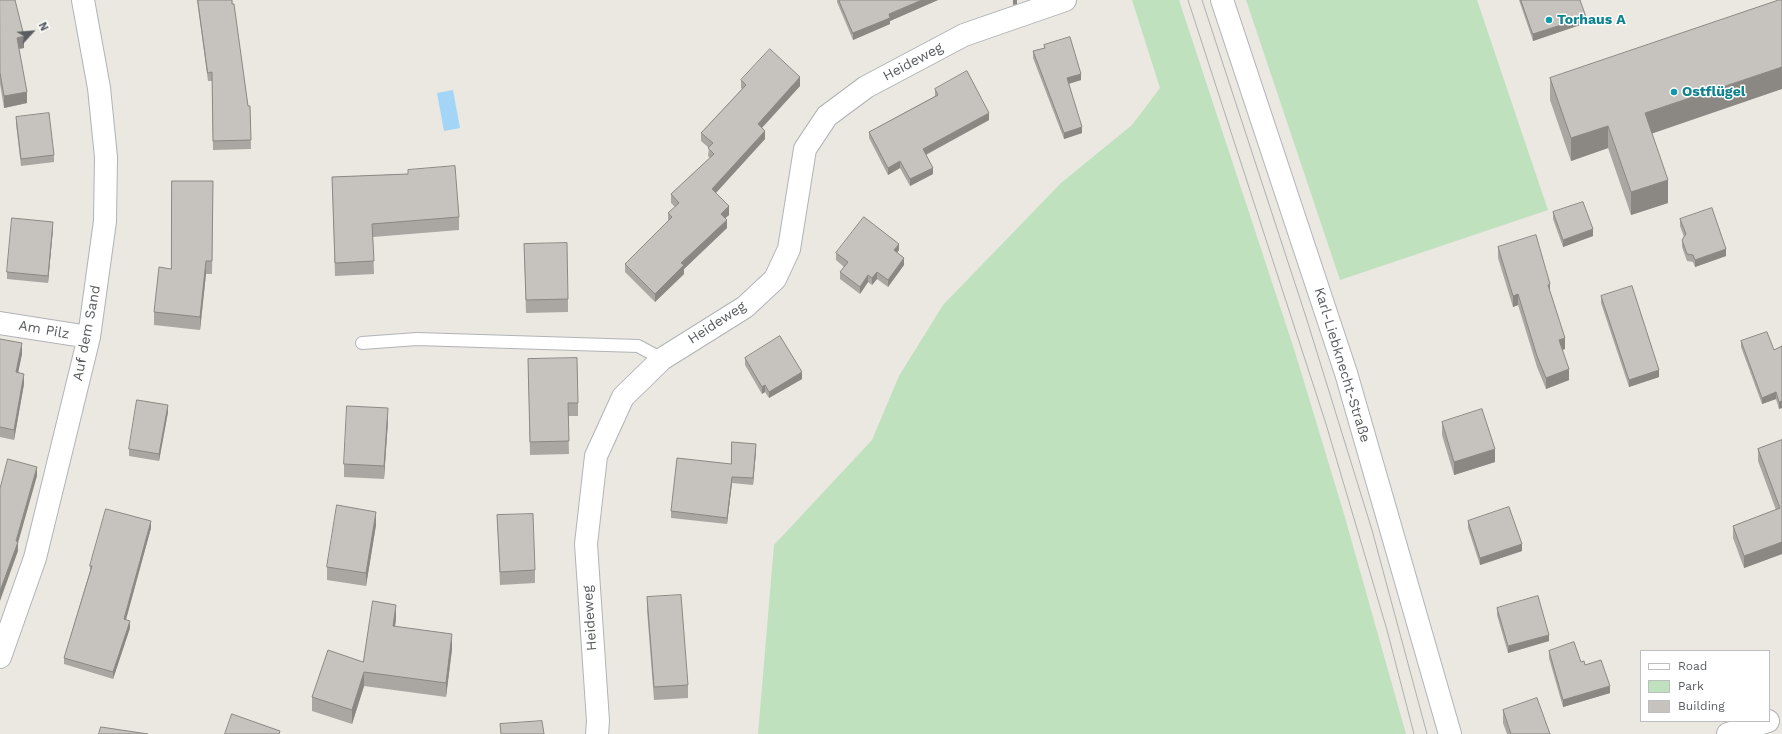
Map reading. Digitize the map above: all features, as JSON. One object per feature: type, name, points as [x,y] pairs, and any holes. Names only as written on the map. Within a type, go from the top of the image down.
[{"type":"street","name":"Auf dem Sand","points":[[0,657],[35,558],[89,337],[105,221],[106,157],[99,88],[83,0]]},
{"type":"street","name":"Heideweg","points":[[597,734],[598,722],[586,544],[596,456],[623,397],[662,359],[745,307],[775,279],[789,248],[805,149],[827,116],[866,87],[964,35],[1065,0]]},
{"type":"street","name":"Karl-Liebknecht-Straße","points":[[1222,0],[1346,372],[1450,734]]},
{"type":"street","name":"Am Pilz","points":[[0,323],[89,337]]},
{"type":"street","points":[[1770,721],[1782,716]]},
{"type":"street","points":[[1728,734],[1766,722]]},
{"type":"lane","points":[[362,343],[417,339],[638,346],[662,359]]},
{"type":"green space","points":[[1132,0],[1179,0],[1295,352],[1344,514],[1406,734],[758,734],[774,545],[872,440],[899,376],[943,305],[1061,183],[1132,125],[1160,88]]},
{"type":"green space","points":[[1246,0],[1477,0],[1548,210],[1340,280]]},
{"type":"water","points":[[453,90],[460,128],[444,131],[437,93]]},
{"type":"building","points":[[0,0],[15,0],[24,36],[17,38],[27,92],[4,96],[0,73]]},
{"type":"building","points":[[198,0],[232,0],[232,4],[234,4],[248,106],[250,106],[251,140],[213,141],[212,72],[208,73]]},
{"type":"building","points":[[839,0],[922,0],[889,14],[890,18],[853,33]]},
{"type":"building","name":"Torhaus A","points":[[1521,0],[1580,0],[1586,17],[1533,34]]},
{"type":"building","name":"Ostflügel","points":[[1782,0],[1782,67],[1645,113],[1668,180],[1631,192],[1608,126],[1571,138],[1550,78]]},
{"type":"building","points":[[1070,37],[1081,74],[1067,78],[1082,127],[1064,133],[1033,51],[1045,48],[1044,45]]},
{"type":"building","points":[[770,49],[800,77],[758,124],[765,131],[712,189],[729,206],[721,214],[727,220],[681,263],[684,265],[655,294],[625,264],[672,217],[668,213],[679,203],[671,194],[714,154],[708,148],[713,143],[701,133],[746,85],[741,80]]},
{"type":"building","points":[[967,71],[989,113],[923,149],[933,168],[910,179],[900,161],[888,168],[869,132],[938,95],[935,89]]},
{"type":"building","points":[[49,113],[54,155],[21,159],[16,117]]},
{"type":"building","points":[[455,166],[459,217],[372,224],[374,261],[335,263],[332,177],[408,174],[408,170]]},
{"type":"building","points":[[172,181],[213,181],[212,261],[206,261],[200,317],[154,312],[159,267],[171,269]]},
{"type":"building","points":[[1583,202],[1593,229],[1563,240],[1553,212]]},
{"type":"building","points":[[1712,208],[1726,249],[1695,260],[1693,255],[1687,254],[1682,240],[1686,234],[1680,219]]},
{"type":"building","points":[[864,217],[899,244],[894,250],[904,258],[888,280],[877,272],[872,278],[868,275],[860,287],[840,272],[848,262],[836,253]]},
{"type":"building","points":[[12,218],[53,222],[48,276],[7,272]]},
{"type":"building","points":[[1536,235],[1550,284],[1548,285],[1565,338],[1559,340],[1569,369],[1546,378],[1537,356],[1518,294],[1513,296],[1498,247]]},
{"type":"building","points":[[567,243],[568,299],[526,300],[524,244]]},
{"type":"building","points":[[1632,286],[1659,370],[1629,380],[1601,296]]},
{"type":"building","points":[[1767,332],[1774,350],[1782,346],[1782,401],[1779,402],[1776,392],[1762,398],[1741,341]]},
{"type":"building","points":[[780,336],[802,372],[769,392],[765,385],[762,387],[745,358]]},
{"type":"building","points":[[0,339],[22,343],[16,372],[24,374],[14,430],[0,427]]},
{"type":"building","points":[[577,358],[578,403],[568,403],[569,441],[530,442],[528,359]]},
{"type":"building","points":[[137,400],[168,405],[159,454],[129,449]]},
{"type":"building","points":[[347,406],[388,408],[384,466],[344,464]]},
{"type":"building","points":[[1482,409],[1495,449],[1454,462],[1442,422]]},
{"type":"building","points":[[1782,440],[1782,542],[1744,556],[1733,526],[1780,508],[1758,449]]},
{"type":"building","points":[[732,442],[756,444],[753,478],[732,477],[727,518],[671,511],[677,458],[731,464]]},
{"type":"building","points":[[8,459],[37,467],[16,541],[18,542],[0,591],[0,489]]},
{"type":"building","points":[[337,505],[376,512],[366,573],[327,567]]},
{"type":"building","points":[[1509,507],[1522,544],[1480,558],[1468,521]]},
{"type":"building","points":[[106,509],[151,521],[124,619],[130,621],[113,672],[64,658],[92,566],[90,566]]},
{"type":"building","points":[[533,514],[535,570],[500,572],[497,515]]},
{"type":"building","points":[[681,595],[688,685],[654,687],[647,597]]},
{"type":"building","points":[[1538,596],[1549,635],[1508,646],[1497,608]]},
{"type":"building","points":[[373,601],[396,605],[393,626],[452,634],[446,683],[364,672],[352,710],[312,697],[328,650],[363,662]]},
{"type":"building","points":[[1574,642],[1581,662],[1584,661],[1585,665],[1601,660],[1610,686],[1563,700],[1549,651]]},
{"type":"building","points":[[1537,698],[1550,734],[1511,734],[1503,710]]},
{"type":"building","points":[[232,714],[280,731],[279,734],[225,734]]},
{"type":"building","points":[[542,721],[544,734],[501,734],[500,724]]},
{"type":"building","points":[[101,727],[148,734],[99,734]]},
{"type":"tram line","points":[[1188,0],[1326,424],[1387,630],[1414,734]]},
{"type":"tram line","points":[[1202,0],[1306,317],[1372,530],[1427,734]]},
{"type":"place","name":"Torhaus A","points":[[1549,20]]},
{"type":"place","name":"Ostflügel","points":[[1674,92]]}]
